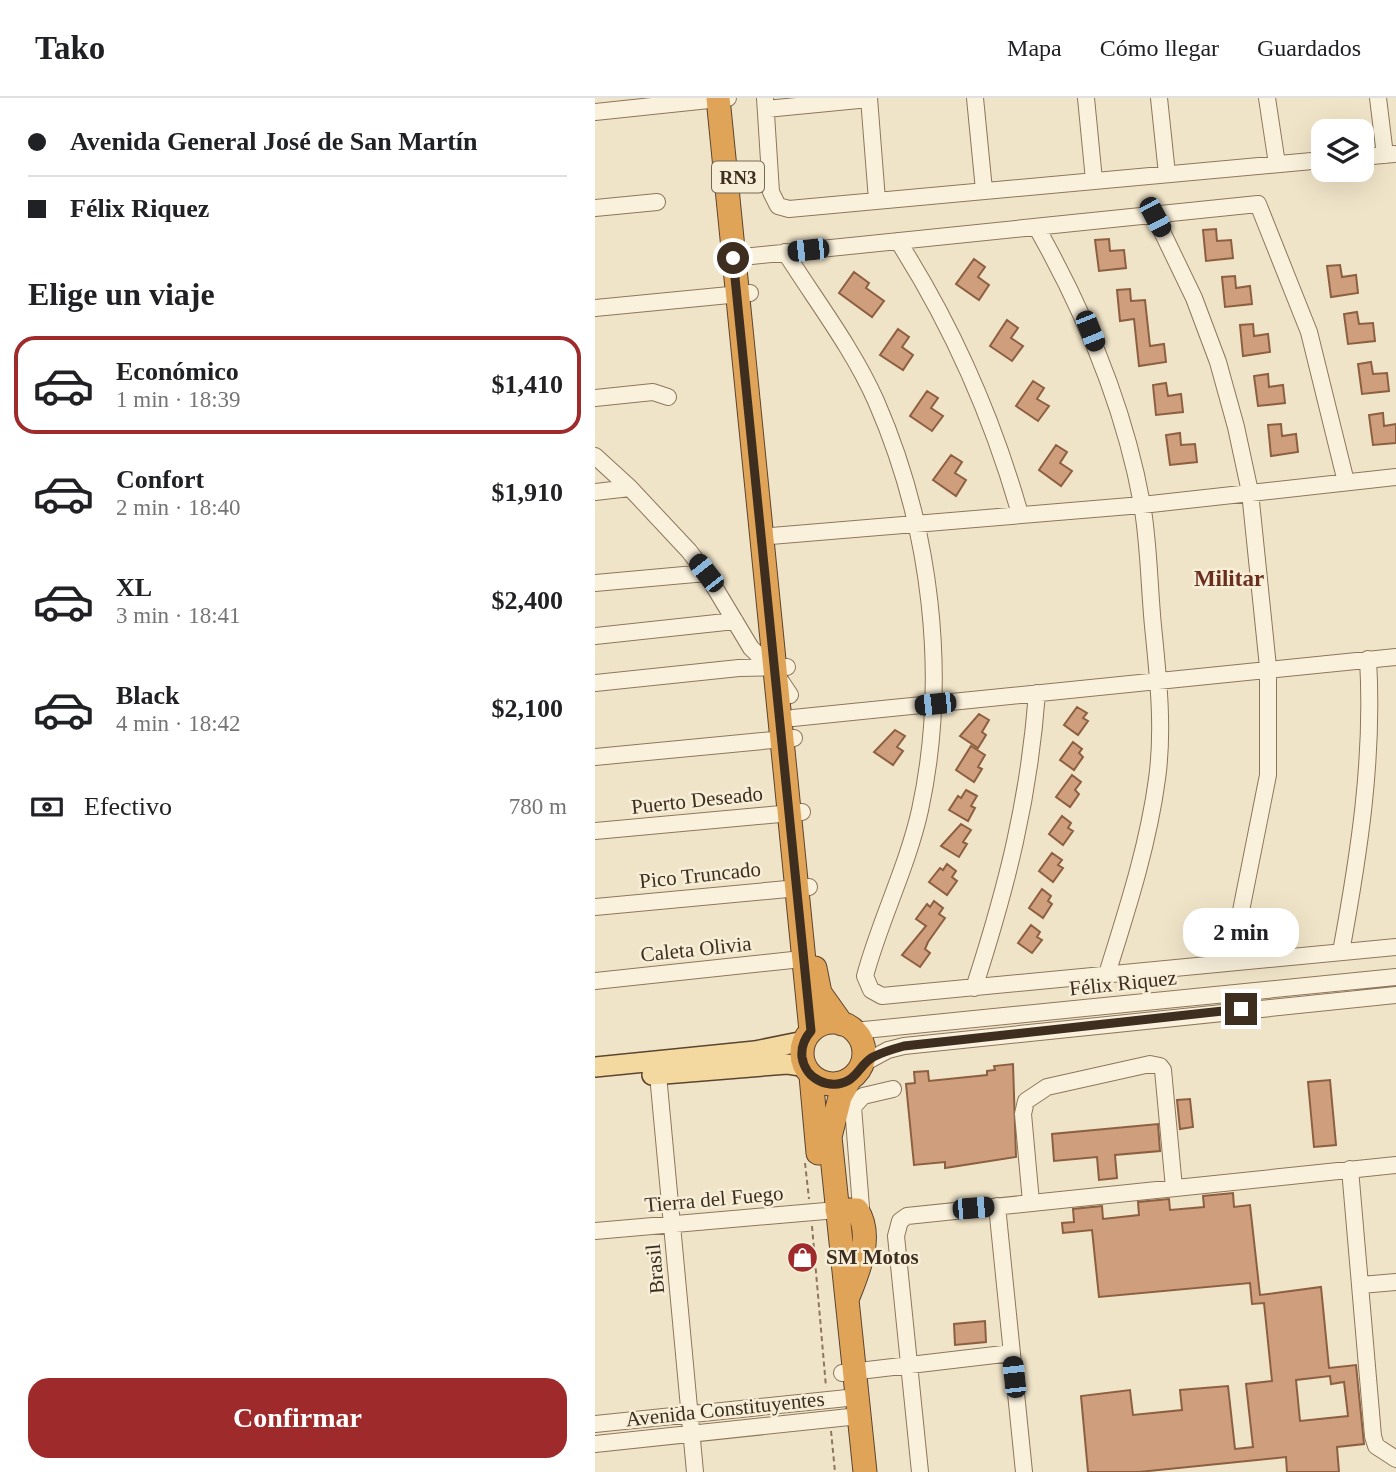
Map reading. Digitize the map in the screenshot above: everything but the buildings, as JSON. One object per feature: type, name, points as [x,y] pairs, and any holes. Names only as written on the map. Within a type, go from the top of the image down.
[{"type":"highway","name":"RN3","points":[[724,98],[740,257]]},
{"type":"highway","points":[[740,257],[779,668],[789,732]]},
{"type":"highway","points":[[779,668],[789,695],[789,732],[802,887],[818,985],[829,1009],[863,1044],[856,1072],[840,1097],[830,1137],[841,1210],[848,1372]]},
{"type":"highway","points":[[802,887],[802,959],[807,1036],[802,1059],[808,1071],[841,1210],[863,1252],[847,1300],[848,1372],[844,1408],[852,1472]]},
{"type":"highway","points":[[807,1036],[825,1023],[848,1027]]},
{"type":"highway","points":[[808,1071],[830,1084],[856,1072]]},
{"type":"highway","points":[[844,1408],[865,1472]]},
{"type":"main road","points":[[595,1080],[755,1051],[807,1036]]},
{"type":"main road","points":[[595,1067],[787,1064],[808,1071]]},
{"type":"street","points":[[595,112],[724,98]]},
{"type":"street","points":[[975,98],[984,190]]},
{"type":"street","points":[[1086,98],[1094,180]]},
{"type":"street","points":[[1159,98],[1167,174]]},
{"type":"street","points":[[1267,98],[1277,164]]},
{"type":"street","points":[[1374,156],[1393,155],[1378,98]]},
{"type":"street","points":[[877,200],[869,99],[766,104],[771,192],[778,206],[789,209],[1311,161]]},
{"type":"street","points":[[595,208],[657,202]]},
{"type":"street","points":[[740,257],[1155,217],[1258,204],[1309,332],[1346,482]]},
{"type":"street","points":[[1155,217],[1194,298],[1217,362],[1250,492],[1268,667],[1271,714],[1268,775],[1231,961]]},
{"type":"street","points":[[1037,228],[1080,308],[1109,377],[1142,505],[1158,681],[1158,778],[1140,862],[1107,974]]},
{"type":"street","points":[[898,241],[950,328],[978,388],[1001,447],[1020,514]]},
{"type":"street","points":[[785,253],[876,399],[909,490],[917,524],[929,614],[935,704],[920,812],[865,976],[870,990],[882,996],[1396,947]]},
{"type":"street","points":[[595,308],[743,293]]},
{"type":"street","points":[[595,398],[653,392],[668,397]]},
{"type":"street","points":[[595,456],[676,535],[706,573],[757,656],[779,668]]},
{"type":"street","points":[[767,536],[1142,505],[1396,477]]},
{"type":"street","points":[[595,492],[630,488]]},
{"type":"street","points":[[595,583],[706,573]]},
{"type":"street","points":[[595,636],[735,621]]},
{"type":"street","points":[[595,757],[789,732],[935,704],[1268,667],[1396,657]]},
{"type":"street","points":[[1341,952],[1364,816],[1371,705],[1369,659]]},
{"type":"street","points":[[595,683],[739,668],[779,668]]},
{"type":"street","points":[[974,988],[1017,844],[1028,789],[1037,693]]},
{"type":"street","name":"Puerto Deseado","points":[[595,831],[795,812]]},
{"type":"street","name":"Pico Truncado","points":[[595,907],[802,887]]},
{"type":"street","name":"Caleta Olivia","points":[[595,981],[802,959]]},
{"type":"street","name":"Félix Riquez","points":[[848,1027],[1396,977]]},
{"type":"street","name":"Félix Riquez","points":[[856,1072],[888,1051],[904,1046],[1396,995]]},
{"type":"street","points":[[1031,1202],[1023,1114],[1026,1101],[1047,1087],[1150,1064],[1160,1066],[1163,1070],[1174,1188]]},
{"type":"street","name":"Brasil","points":[[657,1068],[695,1472]]},
{"type":"street","points":[[841,1210],[853,1107],[863,1096],[893,1089]]},
{"type":"street","points":[[920,1472],[896,1236],[900,1221],[907,1216],[1396,1165]]},
{"type":"street","points":[[1350,1169],[1373,1436],[1376,1446],[1396,1460]]},
{"type":"street","points":[[997,1206],[1024,1472]]},
{"type":"street","name":"Tierra del Fuego","points":[[595,1231],[841,1210]]},
{"type":"street","points":[[1361,1285],[1396,1282]]},
{"type":"street","points":[[848,1372],[1012,1353]]},
{"type":"street","name":"Avenida Constituyentes","points":[[595,1424],[689,1412],[844,1408]]},
{"type":"street","name":"Avenida Constituyentes","points":[[595,1444],[691,1433],[844,1408]]},
{"type":"path","points":[[805,1161],[841,1210],[844,1408],[835,1472]]},
{"type":"place","name":"SM Motos","points":[[803,1257]]},
{"type":"district","name":"Militar","points":[[1229,578]]},
{"type":"route","points":[[733,258],[772,668],[811,1031],[804,1041],[802,1059],[811,1076],[820,1082],[840,1083],[850,1079],[862,1064],[873,1057],[904,1046],[1241,1009]]}]
